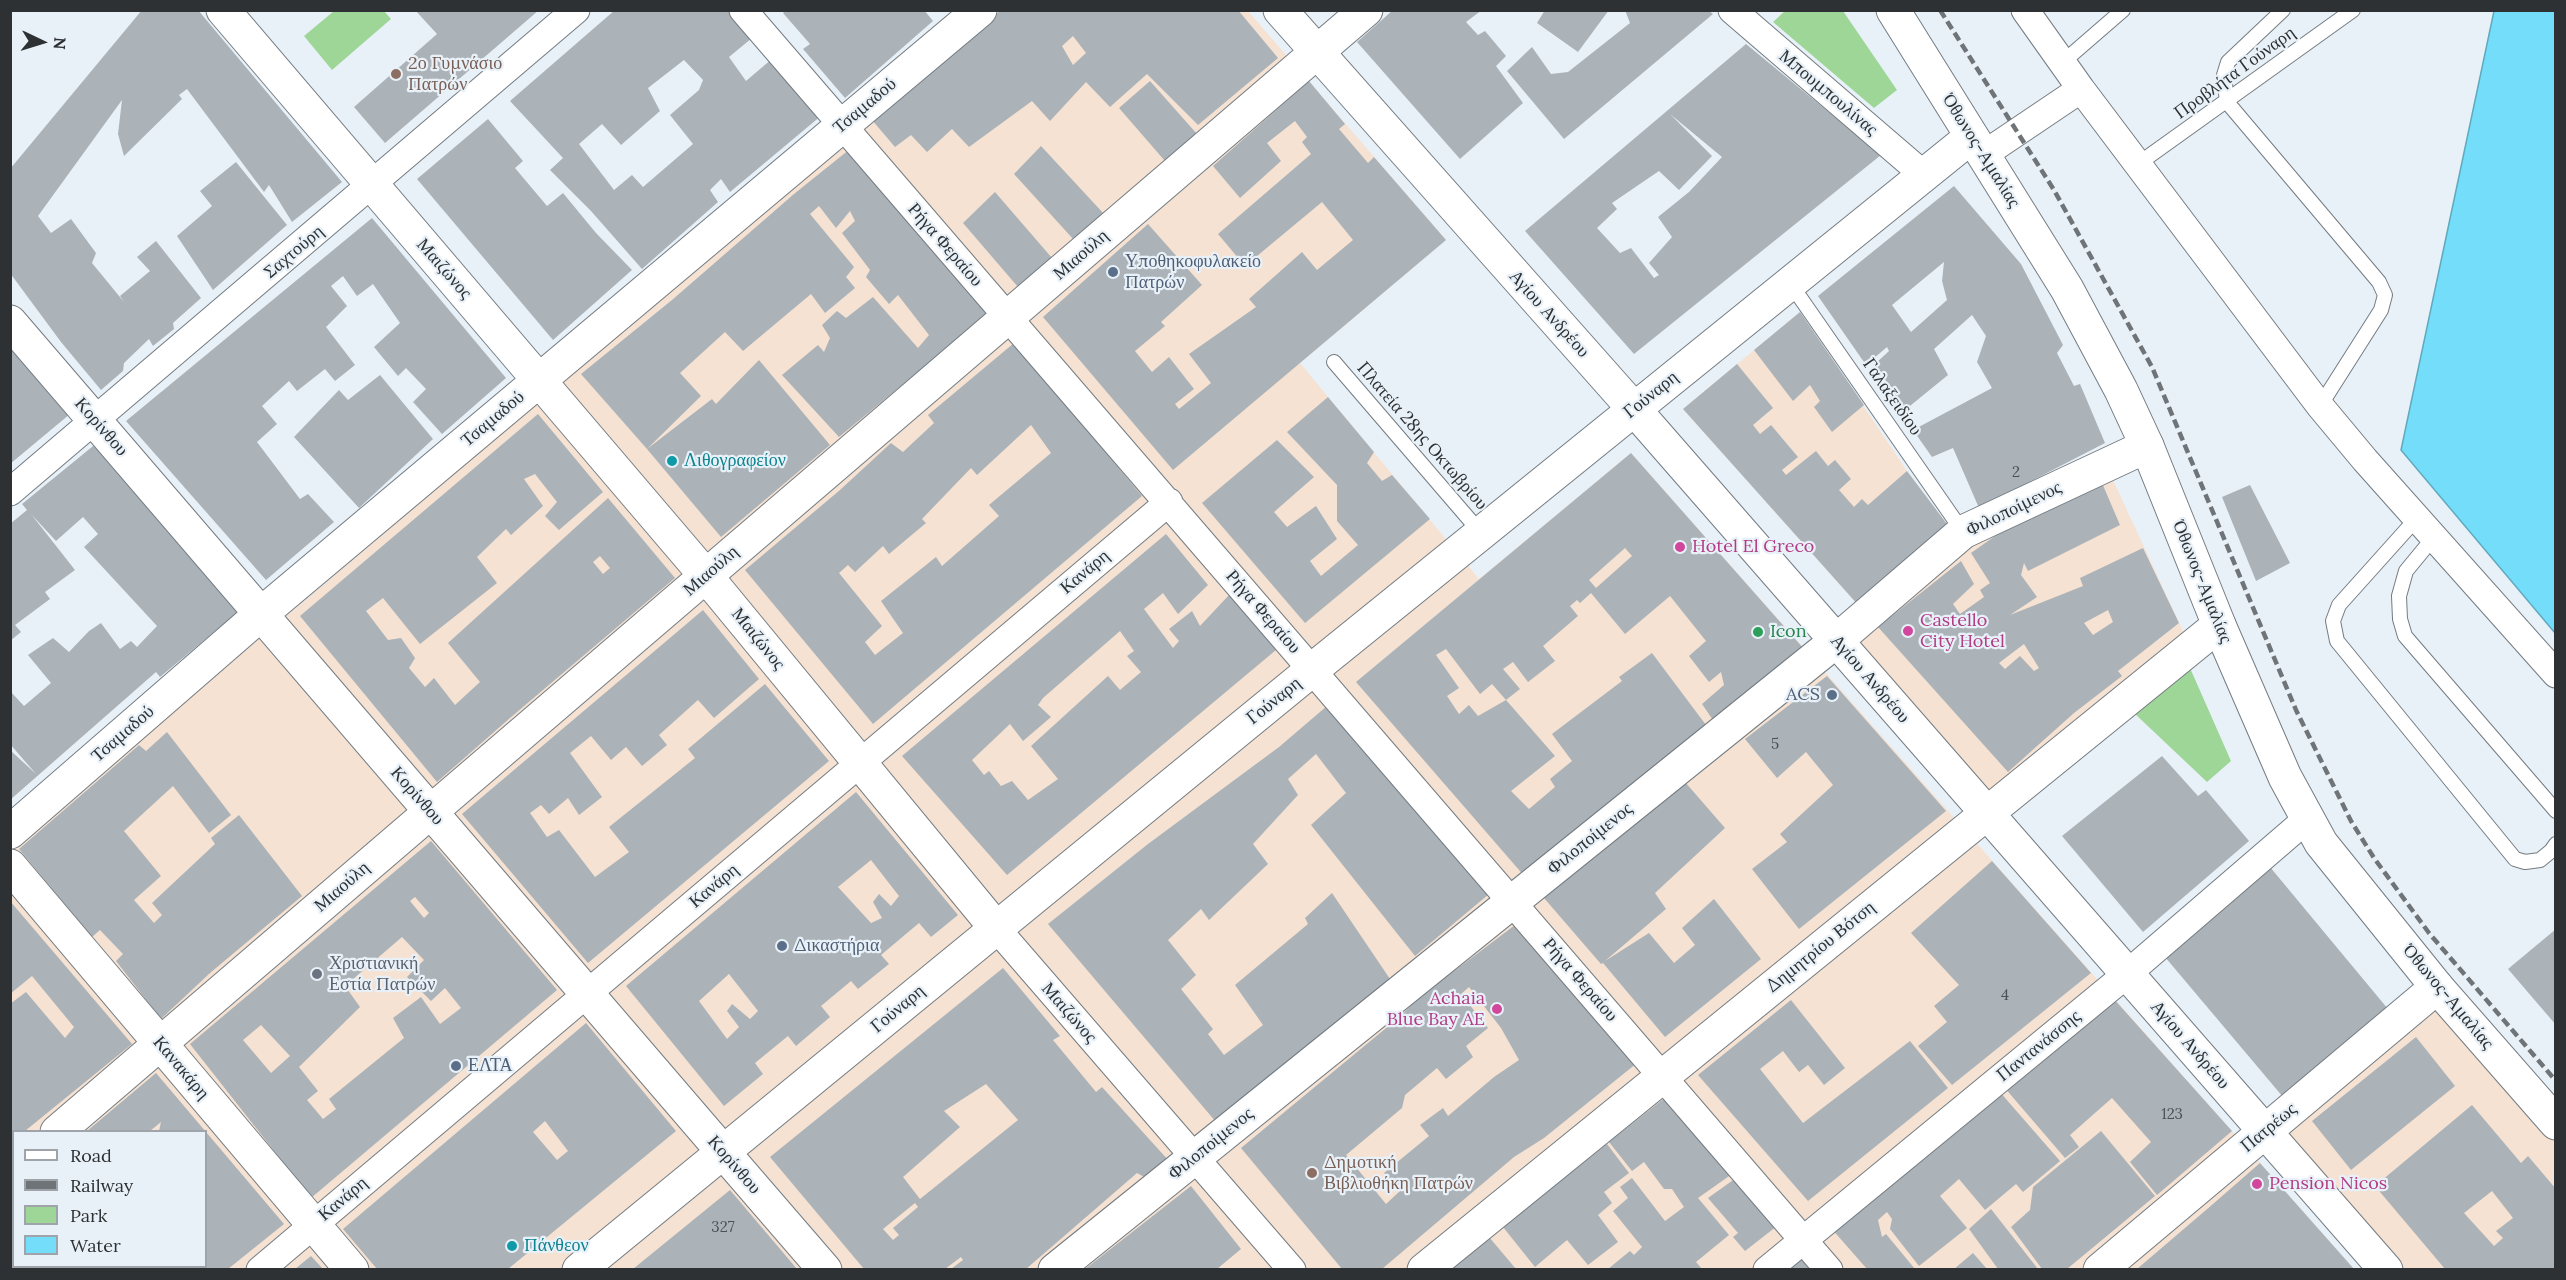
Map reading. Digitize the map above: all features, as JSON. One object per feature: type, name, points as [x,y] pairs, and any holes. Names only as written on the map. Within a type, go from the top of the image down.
[{"type":"main road","name":"Μαιζώνος","points":[[223,10],[706,576],[996,928]]},
{"type":"main road","name":"Τσαμαδού","points":[[10,832],[261,614],[980,10]]},
{"type":"main road","name":"Αγίου Ανδρέου","points":[[1280,10],[1634,409],[2386,1269]]},
{"type":"main road","name":"Μιαούλη","points":[[58,1130],[1366,10]]},
{"type":"main road","name":"Όθωνος-Αμαλίας","points":[[1893,10],[2067,289],[2121,390],[2147,446],[2219,625],[2285,777],[2307,819],[2322,843],[2437,987],[2556,1123]]},
{"type":"main road","name":"Γούναρη","points":[[579,1269],[1481,533],[1924,175],[1977,146]]},
{"type":"main road","name":"Κορίνθου","points":[[10,322],[825,1269]]},
{"type":"main road","name":"Φιλοποίμενος","points":[[1055,1269],[1836,641],[1963,532],[2147,446]]},
{"type":"main road","name":"Δημητρίου Βότση","points":[[1424,1269],[2219,625]]},
{"type":"main road","name":"Κανακάρη","points":[[10,866],[352,1269]]},
{"type":"main road","name":"Πατρέως","points":[[2100,1269],[2437,987]]},
{"type":"street","name":"Σαχτούρη","points":[[10,492],[373,186],[576,10]]},
{"type":"street","name":"Ρήγα Φεραίου","points":[[743,10],[1829,1269]]},
{"type":"street","name":"Μπουμπουλίνας","points":[[1732,10],[1924,175]]},
{"type":"street","points":[[2025,10],[2081,89],[2320,406],[2556,674]]},
{"type":"street","points":[[1977,146],[2081,89]]},
{"type":"street","name":"Κανάρη","points":[[260,1269],[1168,502]]},
{"type":"street","name":"Παντανάσσης","points":[[1767,1269],[2127,974],[2307,819]]},
{"type":"street","name":"Μαιζώνος","points":[[996,928],[1292,1269]]},
{"type":"lane","points":[[2063,62],[2123,10]]},
{"type":"lane","points":[[2283,10],[2228,62],[2224,75],[2227,102],[2383,288],[2384,303],[2381,310],[2320,406]]},
{"type":"lane","name":"Προβλήτα Γούναρη","points":[[2138,164],[2353,10]]},
{"type":"lane","name":"Γαλαξειδίου","points":[[1790,283],[1963,532]]},
{"type":"lane","name":"Πλατεία 28ης Οκτωβρίου","points":[[1334,362],[1481,533]]},
{"type":"lane","points":[[2426,528],[2406,571],[2399,596],[2400,619],[2405,636],[2556,811]]},
{"type":"lane","points":[[2426,528],[2339,605],[2333,621],[2337,641],[2515,859],[2525,862],[2540,860],[2556,844]]},
{"type":"shaded area","points":[[1001,11],[1248,11],[1446,240],[1300,363],[1479,579],[1631,453],[2354,1269],[11,1269],[10,850]]},
{"type":"shaded area","points":[[1800,312],[1907,471],[1950,528],[1859,606],[1683,409]]},
{"type":"shaded area","points":[[2106,465],[2189,644],[1984,810],[1836,641],[1963,532]]},
{"type":"shaded area","points":[[2437,987],[2555,1123],[2555,1269],[2386,1269],[2265,1131]]},
{"type":"green space","points":[[1786,10],[1843,11],[1897,90],[1874,108],[1773,22]]},
{"type":"green space","points":[[334,11],[384,11],[391,19],[332,70],[304,36]]},
{"type":"green space","points":[[2190,668],[2231,761],[2207,782],[2133,712]]},
{"type":"water","points":[[2494,11],[2555,11],[2555,633],[2401,450]]},
{"type":"building","points":[[142,10],[198,10],[342,182],[292,222],[269,185],[264,192],[187,89],[179,95],[182,99],[124,156],[118,134],[122,100],[38,216],[51,233],[71,219],[96,253],[92,263],[124,302],[120,296],[150,271],[137,257],[156,241],[201,298],[173,323],[174,329],[153,346],[149,339],[124,363],[123,371],[101,390],[61,342],[10,273],[10,169]]},
{"type":"building","points":[[415,10],[539,10],[385,143],[354,107],[437,34]]},
{"type":"building","points":[[615,10],[731,10],[752,38],[729,57],[746,81],[773,58],[822,115],[730,192],[721,179],[710,190],[718,202],[642,269],[591,211],[550,170],[563,158],[510,101]],"holes":[[[684,60],[703,80],[699,90],[670,115],[693,144],[643,187],[632,175],[614,190],[579,144],[602,124],[621,145],[660,111],[648,88]]]},
{"type":"building","points":[[786,10],[924,10],[933,21],[845,98],[803,49],[810,44],[783,13]]},
{"type":"building","points":[[1001,10],[1238,10],[1278,58],[1198,125],[1147,74],[1110,107],[1086,82],[1050,121],[1032,101],[969,147],[952,129],[927,152],[911,135],[895,147],[872,120]],"holes":[[[1073,36],[1086,53],[1073,65],[1062,46]]]},
{"type":"building","points":[[1393,10],[1482,10],[1466,22],[1478,35],[1485,31],[1506,56],[1496,66],[1523,103],[1460,159],[1357,42]]},
{"type":"building","points":[[1545,10],[1609,10],[1578,52],[1537,23]]},
{"type":"building","points":[[1625,10],[1708,10],[1713,14],[1564,139],[1507,71],[1532,47],[1551,74],[1568,72],[1630,23]]},
{"type":"building","points":[[1746,44],[1881,155],[1634,354],[1525,231]],"holes":[[[1670,114],[1722,157],[1689,192],[1658,217],[1672,237],[1649,263],[1659,275],[1654,278],[1631,248],[1620,253],[1597,228],[1617,209],[1612,203],[1659,171],[1679,190],[1712,156]]]},
{"type":"building","points":[[1150,81],[1197,134],[1165,161],[1119,108]]},
{"type":"building","points":[[1309,81],[1345,124],[1339,129],[1368,163],[1374,157],[1446,240],[1173,470],[1043,317],[1148,224],[1202,285],[1161,322],[1165,326],[1135,351],[1152,372],[1169,357],[1194,389],[1175,404],[1179,409],[1211,383],[1189,354],[1256,307],[1249,299],[1302,252],[1317,270],[1353,240],[1322,202],[1245,266],[1218,234],[1311,154],[1302,142],[1307,137],[1295,121],[1267,143],[1281,161],[1240,198],[1213,166]]},
{"type":"building","points":[[488,119],[523,161],[515,168],[547,206],[563,193],[596,233],[632,270],[553,340],[417,179]]},
{"type":"building","points":[[1041,146],[1104,214],[1074,240],[1014,174]]},
{"type":"building","points":[[850,149],[916,232],[988,314],[839,437],[782,375],[818,345],[824,352],[830,338],[822,325],[837,311],[846,318],[873,297],[918,348],[929,335],[898,295],[889,304],[866,277],[870,270],[842,233],[855,221],[850,211],[836,228],[819,206],[810,214],[854,267],[846,277],[855,288],[825,313],[811,294],[743,351],[725,332],[680,373],[701,396],[647,449],[581,374]]},
{"type":"building","points":[[236,162],[287,225],[213,290],[177,236],[212,206],[200,191]]},
{"type":"building","points":[[1954,186],[2021,264],[2063,345],[2057,353],[2074,386],[2080,384],[2105,443],[1979,508],[1953,448],[1932,457],[1913,430],[1992,388],[1977,362],[1986,336],[1972,315],[1934,349],[1948,375],[1905,410],[1875,364],[1889,351],[1887,347],[1866,365],[1818,296]],"holes":[[[1944,262],[1942,281],[1947,300],[1911,332],[1892,305]]]},
{"type":"building","points":[[995,192],[1052,258],[1018,287],[963,223]]},
{"type":"building","points":[[372,218],[506,378],[442,434],[413,402],[426,389],[406,368],[398,376],[374,347],[400,323],[373,284],[357,296],[343,276],[331,286],[347,306],[326,327],[355,365],[335,381],[325,369],[297,391],[289,381],[262,406],[277,424],[257,442],[300,499],[308,494],[334,522],[266,580],[126,421]]},
{"type":"building","points":[[1800,312],[1864,405],[1832,432],[1814,407],[1820,401],[1810,385],[1793,401],[1754,350]]},
{"type":"building","points":[[1014,343],[1142,496],[873,724],[745,570],[840,490],[891,443],[903,452],[934,423],[928,415]],"holes":[[[1031,425],[1051,453],[989,505],[999,516],[942,566],[936,557],[881,601],[903,633],[875,655],[865,642],[882,626],[839,573],[848,565],[855,572],[883,546],[889,554],[926,523],[922,519],[971,468],[977,475]]]},
{"type":"building","points":[[10,351],[19,352],[70,414],[10,464]]},
{"type":"building","points":[[759,360],[830,445],[721,537],[647,449],[712,399],[716,404]]},
{"type":"building","points":[[1737,364],[1773,408],[1753,425],[1760,434],[1771,425],[1798,457],[1782,470],[1786,475],[1816,451],[1828,466],[1835,460],[1851,479],[1839,490],[1854,507],[1862,499],[1868,505],[1907,471],[1950,528],[1859,606],[1683,409]]},
{"type":"building","points":[[380,375],[433,439],[359,508],[294,437],[339,390],[348,400]]},
{"type":"building","points":[[1328,397],[1374,452],[1367,463],[1382,481],[1392,475],[1430,519],[1305,623],[1202,503],[1277,440],[1314,477],[1274,512],[1287,527],[1316,506],[1337,539],[1310,561],[1321,576],[1358,545],[1337,521],[1337,485],[1287,432]]},
{"type":"building","points":[[538,414],[603,492],[559,530],[545,516],[557,502],[535,474],[524,479],[543,506],[511,535],[506,529],[477,557],[497,583],[420,644],[383,598],[366,611],[388,640],[401,638],[415,658],[409,668],[425,687],[434,678],[455,705],[480,682],[448,643],[608,498],[675,578],[437,782],[300,616]],"holes":[[[600,556],[610,568],[603,574],[593,562]]]},
{"type":"building","points":[[98,442],[244,607],[160,677],[156,672],[10,800],[10,750],[36,774],[10,744],[10,691],[24,706],[51,683],[28,655],[53,638],[69,652],[89,631],[101,623],[120,649],[131,641],[137,647],[157,626],[84,547],[98,534],[83,517],[56,541],[31,514],[75,570],[45,592],[50,599],[15,625],[21,632],[10,641],[10,524],[27,510],[22,504]]},
{"type":"building","points":[[1631,453],[1804,649],[1715,723],[1702,704],[1724,685],[1721,672],[1709,682],[1689,656],[1706,641],[1670,596],[1625,634],[1591,593],[1580,603],[1577,600],[1570,606],[1578,616],[1543,646],[1555,661],[1528,682],[1513,662],[1503,669],[1520,689],[1506,700],[1555,756],[1511,791],[1529,809],[1555,787],[1550,779],[1572,761],[1552,734],[1622,681],[1619,677],[1652,653],[1709,729],[1526,878],[1356,682]],"holes":[[[1625,548],[1632,556],[1596,588],[1589,580]],[[1446,649],[1480,694],[1492,684],[1506,700],[1478,716],[1469,705],[1459,714],[1447,696],[1459,688],[1436,655]]]},
{"type":"building","points":[[2102,483],[2120,525],[2028,571],[2024,563],[2021,575],[2037,597],[2010,615],[2083,586],[2080,578],[2143,548],[2179,623],[2118,671],[2122,676],[2074,713],[2008,772],[1878,627],[1961,561],[1974,584],[1953,604],[1960,614],[1984,597],[1980,590],[1990,583],[1971,553],[2005,529]],"holes":[[[2108,610],[2113,622],[2093,635],[2084,623]],[[2024,644],[2039,668],[2034,671],[2020,656],[2005,669],[1999,663]]]},
{"type":"building","points":[[2250,485],[2290,563],[2256,581],[2222,497]]},
{"type":"building","points":[[1166,534],[1208,585],[1178,614],[1163,593],[1144,609],[1173,648],[1179,641],[1169,629],[1192,611],[1200,626],[1229,595],[1276,650],[1007,875],[902,756]],"holes":[[[1120,631],[1134,651],[1127,656],[1141,672],[1120,690],[1108,676],[1031,746],[1058,779],[1028,800],[1012,781],[1001,786],[989,771],[984,775],[972,760],[1010,724],[1023,741],[1051,717],[1038,705],[1043,698]]]},
{"type":"building","points":[[703,610],[759,679],[714,718],[698,700],[659,735],[667,745],[642,766],[626,747],[611,760],[591,736],[570,753],[602,797],[579,815],[568,798],[549,814],[541,805],[530,813],[547,837],[559,830],[595,877],[629,852],[609,827],[695,758],[688,749],[765,684],[829,761],[588,963],[462,814]]},
{"type":"building","points":[[1827,676],[1946,811],[1799,929],[1752,869],[1787,842],[1780,834],[1833,785],[1806,752],[1777,778],[1745,739]]},
{"type":"building","points":[[1327,706],[1489,894],[1415,956],[1311,825],[1346,793],[1316,754],[1288,779],[1298,795],[1253,844],[1268,864],[1209,920],[1201,909],[1168,940],[1196,975],[1181,989],[1213,1029],[1208,1034],[1224,1055],[1263,1025],[1235,985],[1308,924],[1305,918],[1332,893],[1392,982],[1216,1122],[1048,924],[1148,844],[1279,747]]},
{"type":"building","points":[[167,732],[231,815],[209,833],[173,786],[124,831],[161,876],[134,900],[154,923],[162,915],[152,903],[215,844],[211,838],[239,815],[302,896],[210,973],[161,1019],[116,961],[123,954],[100,930],[92,937],[19,849],[139,745],[146,751]]},
{"type":"building","points":[[2162,756],[2198,796],[2206,790],[2249,841],[2143,932],[2062,836]]},
{"type":"building","points":[[1685,782],[1725,828],[1655,893],[1666,909],[1605,961],[1649,933],[1674,963],[1695,945],[1682,928],[1714,899],[1761,959],[1665,1037],[1603,963],[1601,964],[1544,898]]},
{"type":"building","name":"Δικαστήρια","points":[[856,792],[958,915],[931,937],[919,923],[881,955],[889,964],[858,989],[851,981],[821,1006],[830,1017],[796,1046],[788,1036],[755,1063],[763,1074],[724,1106],[626,986]],"holes":[[[871,860],[899,896],[891,906],[879,894],[873,902],[882,918],[871,923],[838,887]],[[729,974],[758,1011],[750,1019],[732,1004],[727,1011],[739,1027],[727,1039],[699,1001]]]},
{"type":"building","points":[[431,841],[557,990],[311,1198],[190,1044]],"holes":[[[415,897],[429,913],[424,918],[410,901]],[[402,937],[424,960],[407,977],[431,1001],[445,988],[461,1008],[440,1024],[421,997],[393,1018],[404,1038],[329,1099],[336,1109],[323,1119],[307,1100],[318,1091],[299,1067],[360,1007],[345,986]],[[261,1025],[290,1056],[271,1073],[243,1040]]]},
{"type":"building","points":[[1992,861],[2091,973],[1952,1085],[1918,1046],[1947,1022],[1934,1006],[1959,985],[1911,933]]},
{"type":"building","points":[[2270,867],[2388,1009],[2283,1097],[2165,957]]},
{"type":"building","points":[[10,901],[132,1044],[26,1130],[12,1130],[12,1142],[10,1143],[10,1004],[26,992],[65,1038],[74,1027],[32,976],[10,994]]},
{"type":"building","points":[[1519,922],[1637,1063],[1544,1138],[1514,1157],[1382,1269],[1342,1269],[1241,1148],[1397,1019],[1421,996]],"holes":[[[1469,987],[1501,1028],[1519,1060],[1494,1077],[1448,1116],[1443,1108],[1420,1125],[1429,1136],[1384,1173],[1400,1191],[1386,1204],[1346,1155],[1402,1108],[1405,1095],[1437,1068],[1446,1079],[1473,1057],[1466,1046],[1488,1028],[1461,994]]]},
{"type":"building","points":[[2556,929],[2556,1025],[2508,969]]},
{"type":"building","points":[[1003,968],[1060,1036],[1053,1040],[1096,1092],[1102,1087],[1169,1161],[1146,1178],[1137,1173],[1026,1269],[951,1269],[963,1260],[961,1257],[945,1269],[864,1269],[770,1157]],"holes":[[[986,1084],[1018,1120],[920,1199],[903,1177],[960,1127],[944,1111]],[[915,1203],[918,1207],[893,1228],[899,1235],[893,1240],[883,1229]]]},
{"type":"building","points":[[2113,998],[2232,1131],[2157,1195],[2130,1162],[2151,1142],[2112,1098],[2070,1135],[2079,1147],[2065,1158],[2004,1087]]},
{"type":"building","points":[[1791,1000],[1845,1068],[1824,1085],[1808,1065],[1799,1072],[1783,1051],[1760,1069],[1803,1123],[1910,1041],[1948,1088],[1808,1201],[1698,1075]]},
{"type":"building","points":[[586,1023],[676,1131],[508,1269],[377,1269],[343,1229]],"holes":[[[545,1121],[568,1151],[557,1160],[533,1132]]]},
{"type":"building","points":[[2416,1037],[2455,1086],[2351,1170],[2312,1121]]},
{"type":"building","points":[[156,1073],[204,1130],[159,1130],[161,1122],[151,1130],[88,1130]]},
{"type":"building","points":[[1999,1091],[2060,1161],[2023,1192],[2016,1184],[1985,1210],[1959,1179],[1940,1196],[1967,1228],[1919,1266],[1890,1229],[1892,1219],[1887,1212],[1878,1220],[1882,1237],[1886,1234],[1915,1269],[1867,1269],[1831,1228]]},
{"type":"building","points":[[1666,1097],[1732,1174],[1698,1198],[1729,1235],[1696,1262],[1702,1269],[1608,1269],[1630,1251],[1634,1255],[1642,1247],[1613,1211],[1628,1198],[1620,1187],[1632,1178],[1665,1221],[1684,1207],[1672,1189],[1664,1189],[1644,1162],[1632,1171],[1609,1142]]},
{"type":"building","points":[[2472,1105],[2521,1163],[2528,1156],[2556,1189],[2556,1269],[2445,1269],[2375,1186]],"holes":[[[2492,1191],[2513,1218],[2496,1231],[2503,1238],[2494,1246],[2464,1213]]]},
{"type":"building","points":[[2101,1131],[2155,1196],[2067,1269],[2042,1269],[2011,1227],[2030,1210],[2033,1187]]},
{"type":"building","points":[[207,1133],[284,1224],[228,1269],[165,1269],[207,1268]]},
{"type":"building","points":[[1607,1144],[1629,1173],[1604,1192],[1612,1203],[1598,1215],[1618,1242],[1588,1265],[1567,1240],[1535,1267],[1503,1227]]},
{"type":"building","points":[[2260,1163],[2354,1269],[2137,1269],[2213,1204]]},
{"type":"building","points":[[1736,1178],[1777,1226],[1745,1251],[1733,1237],[1738,1233],[1708,1198]]},
{"type":"building","points":[[1191,1186],[1241,1249],[1217,1269],[1085,1269]]},
{"type":"building","points":[[730,1190],[797,1269],[633,1269]]},
{"type":"building","points":[[12,1194],[13,1268],[10,1269],[10,1196]]},
{"type":"building","points":[[1991,1209],[2038,1269],[1998,1269],[1969,1229]]},
{"type":"building","points":[[1489,1237],[1516,1269],[1450,1269]]},
{"type":"building","points":[[1799,1252],[1815,1269],[1777,1269]]},
{"type":"building","points":[[1973,1253],[1987,1269],[1954,1269]]},
{"type":"building","points":[[311,1256],[323,1269],[295,1269]]},
{"type":"building","points":[[123,1268],[124,1269],[88,1269]]},
{"type":"railway","points":[[1940,10],[2054,190],[2152,367],[2296,710],[2351,821],[2374,858],[2429,933],[2556,1081]]},
{"type":"place","name":"2ο Γυμνάσιο Πατρών","points":[[396,74]]},
{"type":"place","name":"Υποθηκοφυλακείο Πατρών","points":[[1113,272]]},
{"type":"place","name":"Λιθογραφείον","points":[[672,461]]},
{"type":"place","name":"Hotel El Greco","points":[[1680,547]]},
{"type":"place","name":"Castello City Hotel","points":[[1908,631]]},
{"type":"place","name":"Icon","points":[[1758,632]]},
{"type":"place","name":"ACS","points":[[1832,695]]},
{"type":"place","name":"Δικαστήρια","points":[[782,946]]},
{"type":"place","name":"Χριστιανική Εστία Πατρών","points":[[317,974]]},
{"type":"place","name":"Achaia Blue Bay AE","points":[[1497,1009]]},
{"type":"place","name":"ΕΛΤΑ","points":[[456,1066]]},
{"type":"place","name":"Δημοτική Βιβλιοθήκη Πατρών","points":[[1312,1173]]},
{"type":"place","name":"Pension Nicos","points":[[2257,1184]]},
{"type":"place","name":"Πάνθεον","points":[[512,1246]]}]
